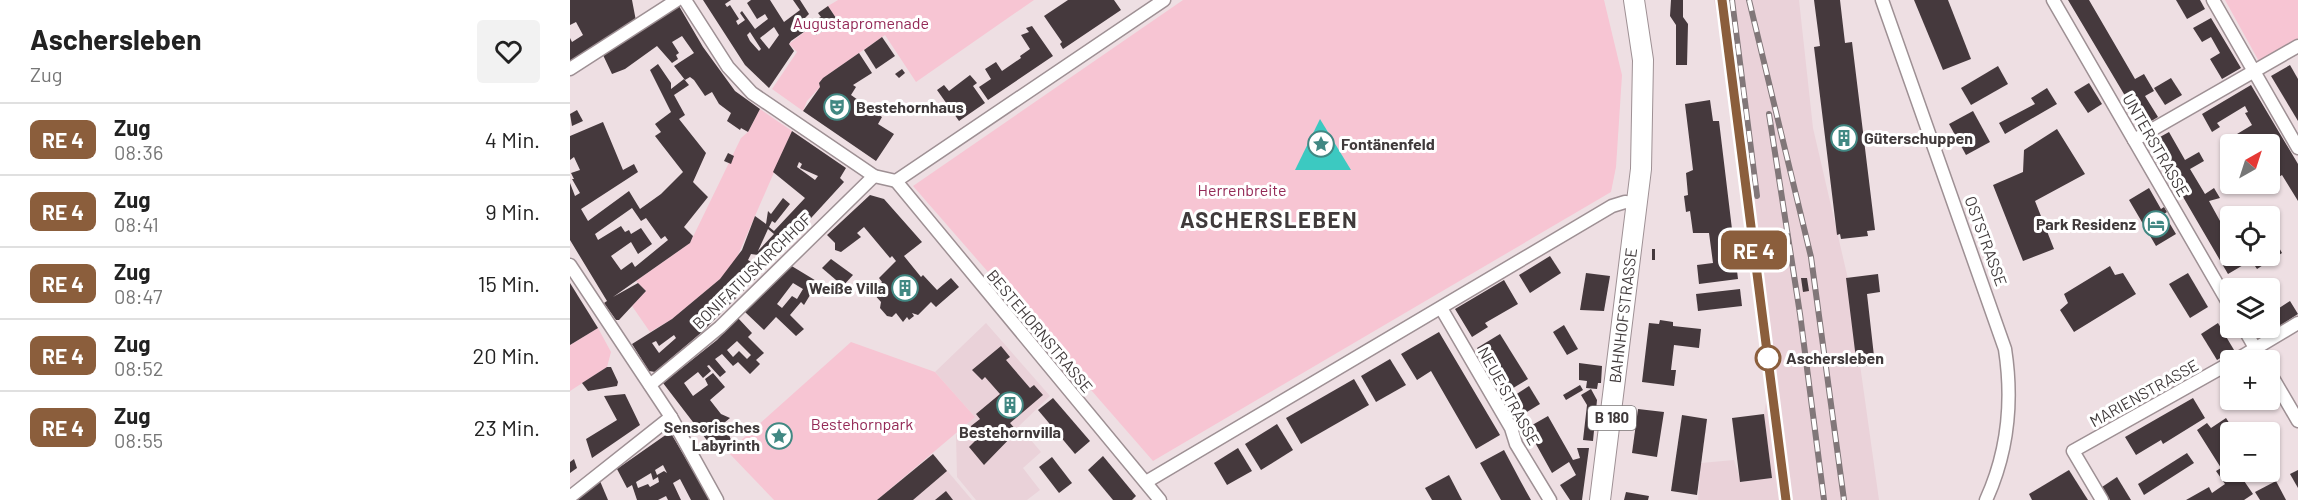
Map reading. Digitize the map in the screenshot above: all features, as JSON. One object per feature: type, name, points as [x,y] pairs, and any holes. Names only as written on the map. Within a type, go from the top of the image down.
[{"type":"main road","name":"B 180","points":[[1634,0],[1643,60],[1638,203]]},
{"type":"main road","name":"BAHNHOFSTRASSE","points":[[1600,500],[1638,203]]},
{"type":"street","points":[[570,69],[677,0]]},
{"type":"street","points":[[686,0],[728,67],[752,93],[874,176],[896,181],[1164,0]]},
{"type":"street","name":"OSTSTRASSE","points":[[1882,0],[2001,332],[2010,388],[2003,450],[1986,500]]},
{"type":"street","name":"UNTERSTRASSE","points":[[2053,0],[2220,289]]},
{"type":"street","points":[[2213,0],[2298,148]]},
{"type":"street","points":[[2134,140],[2298,46]]},
{"type":"street","name":"BONIFATIUSKIRCHHOF","points":[[650,385],[720,327],[874,176]]},
{"type":"street","name":"BESTEHORNSTRASSE","points":[[896,181],[987,294],[1160,500]]},
{"type":"street","points":[[1146,482],[1612,206],[1625,202],[1638,203]]},
{"type":"street","points":[[570,265],[671,417],[717,500]]},
{"type":"street","name":"NEUE STRASSE","points":[[1441,308],[1511,428],[1516,444],[1550,500]]},
{"type":"street","points":[[2264,350],[2298,323]]},
{"type":"street","name":"MARIENSTRASSE","points":[[2102,500],[2073,451],[2220,369]]},
{"type":"street","points":[[2280,390],[2298,422]]},
{"type":"street","points":[[570,497],[671,417]]},
{"type":"shaded area","points":[[1714,0],[1799,0],[1813,128],[1848,279],[1879,500],[1698,500],[1701,463],[1734,460],[1741,482],[1772,478],[1764,414],[1769,386],[1735,119]]},
{"type":"shaded area","points":[[986,323],[1050,396],[1019,426],[1041,452],[1023,468],[1040,490],[1027,500],[976,500],[957,477],[956,435],[974,416],[935,372]]},
{"type":"shaded area","points":[[933,454],[972,500],[877,500]]},
{"type":"green space","name":"Augustapromenade","points":[[838,0],[1034,0],[916,82],[885,35],[823,78],[819,83],[820,87],[807,101],[803,111],[772,89],[797,52],[789,44],[811,27],[817,35],[838,21],[828,6]]},
{"type":"green space","name":"Herrenbreite","points":[[1183,0],[1604,0],[1622,75],[1616,167],[1611,192],[1153,461],[913,186]]},
{"type":"green space","points":[[2225,0],[2298,0],[2298,41],[2261,65]]},
{"type":"green space","points":[[760,109],[792,131],[735,262],[720,279],[672,319],[650,332],[632,306],[646,291],[636,281],[690,243],[741,138],[748,132]]},
{"type":"green space","points":[[598,328],[611,352],[607,367],[570,391],[570,345]]},
{"type":"green space","name":"Bestehornpark","points":[[851,342],[935,372],[975,417],[877,500],[774,500],[728,452]]},
{"type":"water","name":"Fontänenfeld","points":[[1320,119],[1351,170],[1295,170]]},
{"type":"building","points":[[570,0],[632,0],[636,21],[570,61],[570,38],[572,42],[583,35],[576,22],[570,25]]},
{"type":"building","points":[[703,0],[731,0],[725,4],[727,7],[730,5],[739,19],[736,21],[738,25],[745,20],[740,13],[742,11],[755,29],[768,19],[765,14],[757,19],[747,3],[751,0],[770,0],[784,22],[800,10],[793,0],[800,0],[809,14],[805,18],[808,23],[821,17],[818,13],[828,6],[838,21],[816,35],[811,27],[791,41],[789,44],[794,51],[769,88],[745,65]],"holes":[[[774,27],[779,35],[769,49],[760,38]],[[750,32],[761,49],[759,51],[747,35]]]},
{"type":"building","points":[[1068,0],[1114,0],[1121,10],[1063,49],[1060,44],[1062,42],[1044,16]]},
{"type":"building","points":[[1671,0],[1683,0],[1683,17],[1688,24],[1687,65],[1676,65],[1676,25],[1670,16]]},
{"type":"building","name":"Güterschuppen","points":[[1814,0],[1840,0],[1845,43],[1852,42],[1875,230],[1867,231],[1868,236],[1841,239],[1840,234],[1837,235],[1814,47],[1820,46]]},
{"type":"building","points":[[1914,0],[1948,0],[1971,59],[1943,70]]},
{"type":"building","points":[[2068,0],[2089,0],[2135,79],[2144,74],[2154,91],[2145,96],[2158,117],[2143,126]]},
{"type":"building","points":[[2176,0],[2200,0],[2205,9],[2187,19]]},
{"type":"building","points":[[679,6],[703,47],[735,91],[760,109],[748,132],[741,128],[740,130],[727,121],[731,113],[719,104],[712,92],[705,96],[694,80],[690,77],[685,80],[674,66],[694,53],[682,36],[672,42],[679,53],[676,55],[678,59],[672,63],[657,46],[625,69],[612,74],[603,55]]},
{"type":"building","points":[[2211,18],[2241,68],[2222,79],[2210,59],[2220,53],[2211,37],[2202,42],[2193,28]]},
{"type":"building","points":[[1032,26],[1053,56],[988,100],[979,87],[991,79],[985,69],[996,62],[1002,71],[1021,58],[1020,56],[1030,49],[1021,35],[1029,32],[1026,28]]},
{"type":"building","points":[[882,37],[895,56],[876,69],[864,50]]},
{"type":"building","name":"Bestehornhaus","points":[[859,53],[872,73],[853,85],[856,87],[851,95],[882,117],[878,124],[894,134],[876,161],[803,111],[820,87],[819,83],[823,78]]},
{"type":"building","points":[[658,64],[671,83],[671,89],[684,79],[689,85],[674,95],[685,115],[679,119],[706,153],[693,182],[708,197],[684,227],[693,236],[690,243],[613,297],[638,283],[646,291],[619,320],[616,320],[604,303],[607,301],[570,240],[570,183],[575,196],[580,193],[571,173],[580,170],[574,157],[570,160],[570,136],[603,122],[623,170],[634,164],[638,172],[581,209],[588,221],[629,191],[640,209],[661,194],[683,172],[655,136],[661,132],[655,124],[671,112],[650,70]],"holes":[[[632,208],[641,221],[646,218],[661,239],[665,236],[668,240],[635,267],[632,262],[621,270],[611,256],[631,242],[638,254],[652,244],[641,228],[631,234],[629,230],[625,232],[621,226],[598,240],[595,234]]]},
{"type":"building","points":[[2290,65],[2298,79],[2298,121],[2271,76]]},
{"type":"building","points":[[1998,66],[2008,84],[1971,105],[1961,88]]},
{"type":"building","points":[[902,69],[905,73],[899,78],[895,74]]},
{"type":"building","points":[[970,75],[977,83],[973,86],[985,103],[959,121],[937,90],[944,85],[949,91]]},
{"type":"building","points":[[2171,78],[2182,95],[2165,105],[2154,88]]},
{"type":"building","points":[[2089,83],[2102,104],[2088,113],[2074,92]]},
{"type":"building","points":[[2251,85],[2298,164],[2298,201],[2282,175],[2280,176],[2280,134],[2237,134],[2252,125],[2245,113],[2248,112],[2245,106],[2217,123],[2220,127],[2212,132],[2202,114]]},
{"type":"building","points":[[2047,88],[2057,104],[2005,134],[1999,123],[2035,104],[2031,98]]},
{"type":"building","points":[[1710,100],[1713,121],[1719,121],[1738,279],[1699,284],[1697,265],[1713,263],[1709,233],[1693,233],[1690,211],[1686,212],[1684,196],[1688,195],[1686,173],[1693,170],[1685,104]]},
{"type":"building","points":[[577,110],[583,121],[572,126],[570,114]]},
{"type":"building","points":[[1973,111],[1990,142],[1966,155],[1949,124]]},
{"type":"building","points":[[2057,129],[2085,174],[2035,201],[2054,249],[2023,261],[1993,185],[2023,172],[2024,150]]},
{"type":"building","points":[[792,131],[846,168],[840,178],[844,182],[758,276],[702,332],[655,372],[649,371],[632,344],[672,319],[720,279],[742,250],[755,216],[766,224],[768,211],[771,214],[783,198],[790,204],[775,223],[772,221],[769,227],[774,231],[805,198],[773,172]],"holes":[[[799,162],[802,164],[800,168],[818,176],[815,180],[797,167]],[[768,229],[774,234],[758,251]],[[751,254],[758,255],[753,263],[748,260]],[[674,335],[676,338],[659,353],[652,343],[656,341],[659,346]]]},
{"type":"building","points":[[2169,132],[2185,160],[2199,152],[2204,161],[2190,169],[2205,194],[2214,188],[2220,198],[2209,201],[2220,221],[2220,260],[2151,142]]},
{"type":"building","points":[[728,153],[734,156],[731,164],[724,161]]},
{"type":"building","name":"Park Residenz","points":[[2149,188],[2161,209],[2164,207],[2167,212],[2164,214],[2176,234],[2156,246],[2129,200]]},
{"type":"building","points":[[870,195],[884,199],[922,242],[904,256],[921,277],[923,275],[937,290],[951,278],[959,287],[936,307],[931,302],[918,315],[912,313],[914,316],[909,320],[907,317],[903,322],[896,313],[892,317],[887,316],[880,308],[881,302],[873,293],[882,282],[879,278],[896,261],[892,256],[890,258],[864,227],[857,233],[861,237],[841,252],[835,250],[835,243],[827,235]]},
{"type":"building","points":[[1652,249],[1655,249],[1655,260],[1652,260]]},
{"type":"building","points":[[1550,256],[1561,273],[1530,293],[1519,275]]},
{"type":"building","points":[[831,259],[853,275],[843,286],[822,268]]},
{"type":"building","points":[[790,265],[818,282],[804,305],[801,302],[790,315],[804,329],[796,336],[776,317],[764,330],[745,312]],"holes":[[[793,283],[803,289],[797,299],[792,296],[782,308],[777,304]]]},
{"type":"building","points":[[2110,266],[2115,275],[2123,273],[2136,294],[2074,332],[2060,310],[2068,303],[2064,294]]},
{"type":"building","points":[[2223,266],[2242,266],[2228,274]]},
{"type":"building","points":[[1586,273],[1610,276],[1604,311],[1580,310]]},
{"type":"building","points":[[2188,273],[2208,307],[2190,318],[2169,284]]},
{"type":"building","points":[[1878,274],[1880,292],[1867,294],[1875,365],[1857,367],[1846,278]]},
{"type":"building","points":[[1801,278],[1807,278],[1809,291],[1803,292]]},
{"type":"building","points":[[1504,280],[1518,304],[1485,323],[1488,327],[1472,337],[1455,309]]},
{"type":"building","points":[[570,283],[598,328],[570,345]]},
{"type":"building","points":[[1740,289],[1742,306],[1698,311],[1696,294]]},
{"type":"building","points":[[2290,301],[2298,314],[2280,326],[2280,307]]},
{"type":"building","points":[[738,318],[752,333],[748,337],[764,353],[756,360],[760,364],[750,374],[738,362],[733,366],[722,354],[715,359],[726,372],[720,377],[709,365],[707,366],[711,371],[703,378],[698,372],[684,383],[693,396],[708,385],[705,379],[713,373],[725,387],[710,400],[721,414],[730,418],[724,423],[734,447],[719,456],[663,383],[717,340]],"holes":[[[737,341],[751,355],[747,359],[739,351],[733,357],[727,350]]]},
{"type":"building","points":[[1660,320],[1673,322],[1673,326],[1701,329],[1699,348],[1674,345],[1671,370],[1676,370],[1674,386],[1642,382],[1649,323],[1659,324]]},
{"type":"building","points":[[2218,323],[2220,338],[2227,338],[2234,350],[2220,350],[2220,358],[2217,360],[2201,334]]},
{"type":"building","points":[[1564,325],[1578,349],[1567,355],[1553,332]]},
{"type":"building","points":[[1439,332],[1500,435],[1476,449],[1431,371],[1417,380],[1401,354]]},
{"type":"building","points":[[1500,334],[1528,379],[1505,393],[1477,348]]},
{"type":"building","name":"Bestehornvilla","points":[[1001,346],[1010,357],[1006,360],[1030,388],[1034,385],[1043,395],[1010,423],[1017,431],[984,465],[969,447],[977,439],[972,433],[971,426],[980,419],[976,414],[1000,394],[985,377],[982,380],[972,370]]},
{"type":"building","points":[[1390,359],[1406,385],[1376,402],[1361,376]]},
{"type":"building","points":[[1579,363],[1602,366],[1601,383],[1598,383],[1597,389],[1586,388],[1587,381],[1579,380]]},
{"type":"building","points":[[607,367],[611,367],[618,382],[617,386],[588,391],[582,383]]},
{"type":"building","points":[[1354,379],[1369,405],[1301,444],[1286,418]]},
{"type":"building","points":[[1580,385],[1583,390],[1566,400],[1563,395]]},
{"type":"building","points":[[1529,386],[1540,404],[1522,415],[1512,397]]},
{"type":"building","points":[[1591,389],[1597,400],[1593,441],[1583,440],[1587,405],[1581,395]]},
{"type":"building","points":[[625,394],[640,425],[592,458],[586,439],[617,420],[604,396]]},
{"type":"building","points":[[1053,398],[1090,441],[1075,454],[1038,410]]},
{"type":"building","points":[[2193,398],[2205,418],[2163,444],[2161,440],[2136,455],[2125,437]]},
{"type":"building","points":[[1638,409],[1664,412],[1657,457],[1632,453]]},
{"type":"building","points":[[1764,414],[1772,478],[1740,482],[1732,418]]},
{"type":"building","points":[[1682,415],[1707,419],[1697,495],[1671,491]]},
{"type":"building","points":[[1548,416],[1573,460],[1580,458],[1577,448],[1589,448],[1582,500],[1570,500],[1560,485],[1576,475],[1569,462],[1552,473],[1527,428]]},
{"type":"building","points":[[2220,422],[2220,466],[2197,430],[2207,423],[2211,428]]},
{"type":"building","points":[[1277,424],[1293,450],[1261,470],[1245,444]]},
{"type":"building","points":[[667,434],[672,435],[710,500],[691,500],[680,479],[673,483],[681,500],[668,500],[666,496],[658,500],[637,500],[632,485],[627,488],[617,469]],"holes":[[[663,465],[667,473],[664,471],[657,475],[655,470]],[[651,473],[653,480],[658,477],[659,482],[650,487],[648,484],[638,488],[636,482]]]},
{"type":"building","points":[[1238,448],[1252,471],[1227,485],[1214,463]]},
{"type":"building","points":[[1504,450],[1531,500],[1501,500],[1480,463]]},
{"type":"building","points":[[2187,453],[2194,463],[2144,495],[2138,484]]},
{"type":"building","points":[[933,454],[947,471],[913,500],[877,500]]},
{"type":"building","points":[[1103,456],[1136,496],[1132,500],[1113,500],[1088,470]]},
{"type":"building","points":[[1052,457],[1072,483],[1059,493],[1039,467]]},
{"type":"building","points":[[574,459],[577,468],[570,473],[570,462]]},
{"type":"building","points":[[2069,470],[2088,500],[2032,500],[2029,494]]},
{"type":"building","points":[[2298,470],[2298,488],[2290,474]]},
{"type":"building","points":[[1449,475],[1462,500],[1432,500],[1425,488]]},
{"type":"building","points":[[2117,477],[2131,500],[2110,500],[2102,487]]},
{"type":"building","points":[[600,481],[608,500],[575,500],[583,493]]},
{"type":"building","points":[[2224,482],[2245,482],[2253,494],[2244,500],[2186,500],[2209,487],[2212,493],[2225,484]]},
{"type":"building","points":[[2277,482],[2286,500],[2260,500],[2255,492]]},
{"type":"building","points":[[946,491],[953,500],[935,500]]},
{"type":"building","points":[[1626,492],[1649,496],[1648,500],[1624,500]]},
{"type":"railway","points":[[1722,0],[1786,500]]},
{"type":"railway","points":[[1732,0],[1757,196]]},
{"type":"railway","points":[[1749,0],[1811,257],[1844,500]]},
{"type":"railway","points":[[1769,114],[1800,314],[1824,500]]},
{"type":"train","points":[[1722,0],[1786,500]]},
{"type":"place","name":"Bestehornhaus","points":[[837,107]]},
{"type":"place","name":"Güterschuppen","points":[[1844,138]]},
{"type":"place","name":"Fontänenfeld","points":[[1321,144]]},
{"type":"place","name":"Park Residenz","points":[[2156,224]]},
{"type":"place","name":"Weiße Villa","points":[[905,288]]},
{"type":"place","name":"Aschersleben","points":[[1768,358]]},
{"type":"place","name":"Bestehornvilla","points":[[1010,405]]},
{"type":"place","name":"Sensorisches Labyrinth","points":[[779,436]]},
{"type":"district","name":"ASCHERSLEBEN","points":[[1269,220]]}]
